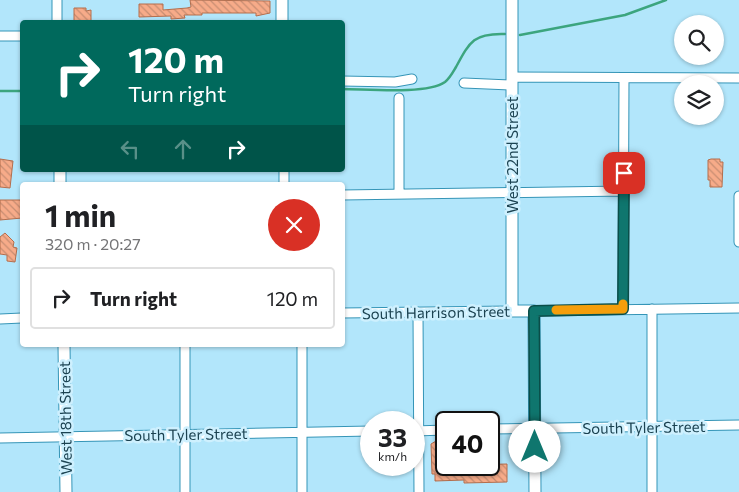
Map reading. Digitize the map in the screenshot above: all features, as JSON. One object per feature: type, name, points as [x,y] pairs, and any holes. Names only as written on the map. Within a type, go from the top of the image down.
[{"type":"street","points":[[57,0],[57,20]]},
{"type":"street","points":[[282,0],[282,20]]},
{"type":"street","name":"West 22nd Street","points":[[512,0],[512,311]]},
{"type":"street","points":[[0,36],[20,36]]},
{"type":"street","points":[[623,309],[624,78]]},
{"type":"street","points":[[464,83],[624,78],[739,78]]},
{"type":"street","points":[[345,80],[395,82],[412,80]]},
{"type":"street","points":[[398,194],[399,98]]},
{"type":"street","points":[[345,195],[624,192]]},
{"type":"street","points":[[739,196],[739,242]]},
{"type":"street","name":"South Harrison Street","points":[[345,313],[739,308]]},
{"type":"street","points":[[652,309],[652,492]]},
{"type":"street","points":[[534,311],[535,492]]},
{"type":"street","points":[[416,411],[418,312]]},
{"type":"street","points":[[0,319],[20,318]]},
{"type":"street","name":"West 18th Street","points":[[64,347],[66,492]]},
{"type":"street","points":[[185,347],[185,492]]},
{"type":"street","points":[[302,347],[302,492]]},
{"type":"street","name":"South Tyler Street","points":[[500,429],[739,425]]},
{"type":"street","name":"South Tyler Street","points":[[0,438],[360,431]]},
{"type":"street","points":[[418,476],[419,492]]},
{"type":"building","points":[[190,0],[270,1],[270,13],[256,16],[256,13],[202,13],[202,15],[184,15],[185,18],[171,19],[171,16],[139,17],[139,4],[163,4],[163,10],[191,7]]},
{"type":"building","points":[[74,8],[86,8],[86,11],[91,10],[91,20],[74,20]]},
{"type":"building","points":[[0,159],[13,161],[10,188],[0,187]]},
{"type":"building","points":[[720,159],[720,162],[723,162],[722,187],[710,187],[708,160]]},
{"type":"building","points":[[0,200],[20,200],[20,218],[0,220]]},
{"type":"building","points":[[5,233],[14,242],[13,247],[17,248],[15,262],[7,261],[7,255],[0,254],[0,237]]},
{"type":"building","points":[[435,442],[435,474],[432,474],[431,444]]},
{"type":"building","points":[[500,464],[507,464],[507,482],[464,483],[464,480],[435,481],[435,476],[500,476]]},
{"type":"waterway","points":[[520,35],[625,15],[666,0]]},
{"type":"waterway","points":[[345,89],[410,90],[436,86],[445,82],[453,73],[465,51],[474,40],[486,35],[505,34]]},
{"type":"waterway","points":[[0,91],[20,91]]},
{"type":"slow traffic","points":[[556,310],[623,309],[623,304]]},
{"type":"route","points":[[535,447],[534,311],[623,309],[624,173]]}]
